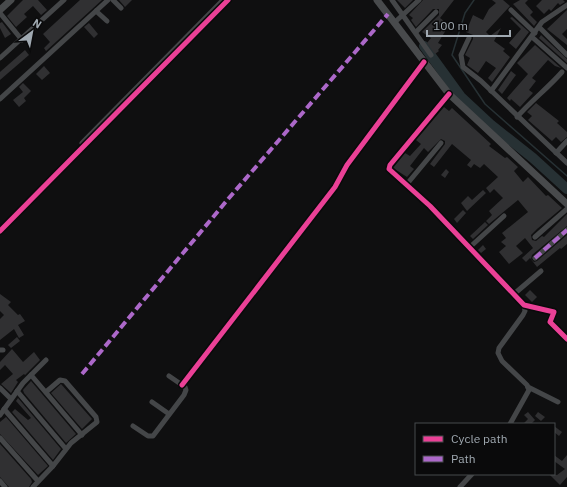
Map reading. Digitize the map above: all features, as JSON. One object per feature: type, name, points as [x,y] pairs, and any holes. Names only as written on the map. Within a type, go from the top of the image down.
[{"type":"main road","points":[[0,11],[11,0]]},
{"type":"main road","points":[[377,0],[396,21],[448,94],[567,204]]},
{"type":"street","points":[[0,58],[22,40],[64,0]]},
{"type":"street","points":[[0,99],[108,0]]},
{"type":"street","points":[[114,0],[121,8]]},
{"type":"street","points":[[0,226],[223,0]]},
{"type":"street","points":[[0,231],[228,0]]},
{"type":"street","points":[[392,0],[431,55]]},
{"type":"street","points":[[396,21],[419,0]]},
{"type":"street","points":[[491,91],[545,20],[567,5]]},
{"type":"street","points":[[511,10],[533,35],[567,68]]},
{"type":"street","points":[[0,11],[22,40]]},
{"type":"street","points":[[96,11],[107,21]]},
{"type":"street","points":[[416,32],[436,12]]},
{"type":"street","points":[[539,27],[567,55]]},
{"type":"street","points":[[469,38],[461,55],[463,67],[481,81],[517,117],[567,163]]},
{"type":"street","points":[[182,385],[330,194],[348,165],[424,62]]},
{"type":"street","points":[[517,117],[562,72]]},
{"type":"street","points":[[448,94],[389,167],[391,171],[407,184],[470,247],[524,305],[525,311],[523,315],[499,348],[498,353],[502,361],[528,387],[558,402]]},
{"type":"street","points":[[556,153],[567,141]]},
{"type":"street","points":[[407,184],[441,144]]},
{"type":"street","points":[[535,237],[567,209]]},
{"type":"street","points":[[470,247],[504,216]]},
{"type":"street","points":[[535,258],[567,230]]},
{"type":"street","points":[[514,294],[541,271]]},
{"type":"street","points":[[524,305],[554,312],[550,322],[567,339]]},
{"type":"street","points":[[0,415],[31,374],[46,360]]},
{"type":"street","points":[[31,374],[82,435]]},
{"type":"street","points":[[133,426],[151,437],[156,434],[186,392],[182,385],[169,376]]},
{"type":"street","points":[[32,487],[53,466],[66,449],[96,422],[90,411],[65,381],[60,380],[46,392]]},
{"type":"street","points":[[511,423],[529,392],[528,387]]},
{"type":"street","points":[[0,388],[12,399]]},
{"type":"street","points":[[17,391],[66,449]]},
{"type":"street","points":[[152,402],[169,414]]},
{"type":"street","points":[[4,409],[53,466]]},
{"type":"street","points":[[0,438],[38,481]]},
{"type":"street","points":[[460,487],[471,475]]},
{"type":"street","points":[[0,481],[5,487]]},
{"type":"building","points":[[23,0],[38,0],[47,10],[41,15],[33,6],[24,14],[27,17],[16,27],[7,16]]},
{"type":"building","points":[[80,0],[102,0],[46,51],[44,48],[50,42],[43,34]]},
{"type":"building","points":[[119,0],[132,0],[125,7]]},
{"type":"building","points":[[397,0],[413,0],[405,8]]},
{"type":"building","points":[[423,0],[454,0],[440,18],[449,25],[438,43],[442,45],[438,50],[439,51],[435,54],[427,43],[431,38],[422,32],[439,15],[439,9],[433,9],[416,27],[411,20],[413,18],[409,15]]},
{"type":"building","points":[[492,0],[503,0],[510,6],[486,32],[490,36],[501,28],[494,41],[505,49],[503,51],[510,57],[492,82],[488,78],[496,68],[486,61],[478,73],[467,65],[470,58],[465,55],[473,39],[473,35],[466,32],[473,15],[483,20],[489,9],[496,3]]},
{"type":"building","points":[[520,0],[528,0],[525,3],[533,12],[530,15],[537,22],[534,26],[513,4]]},
{"type":"building","points":[[542,0],[563,0],[565,2],[560,5],[558,3],[551,11],[549,9],[544,14],[536,6]]},
{"type":"building","points":[[567,10],[567,29],[562,34],[567,39],[567,45],[547,29]]},
{"type":"building","points":[[512,17],[529,32],[516,49],[509,43],[521,29],[510,18]]},
{"type":"building","points":[[2,22],[11,34],[5,38],[0,28],[0,23]]},
{"type":"building","points":[[89,23],[98,34],[94,38],[84,27]]},
{"type":"building","points":[[541,35],[567,59],[567,63],[539,38]]},
{"type":"building","points":[[535,45],[561,68],[555,66],[548,60],[532,78],[536,81],[529,90],[533,93],[520,107],[511,99],[510,101],[507,98],[528,74],[517,63]]},
{"type":"building","points":[[25,50],[29,55],[0,80],[0,72]]},
{"type":"building","points":[[44,66],[50,73],[42,80],[36,74]]},
{"type":"building","points":[[511,71],[516,75],[502,94],[498,90]]},
{"type":"building","points":[[23,83],[31,91],[24,98],[26,101],[19,107],[13,100],[23,92],[19,87]]},
{"type":"building","points":[[536,103],[559,121],[557,123],[567,132],[567,137],[561,142],[556,137],[552,141],[528,120],[532,116],[527,112]]},
{"type":"building","points":[[444,107],[449,111],[452,108],[491,144],[489,146],[505,158],[507,157],[518,167],[514,171],[523,182],[528,177],[546,196],[548,195],[562,208],[531,235],[532,240],[536,241],[542,236],[544,237],[567,214],[567,226],[532,255],[531,259],[534,262],[537,261],[567,235],[567,244],[537,267],[530,258],[526,262],[522,258],[533,248],[525,238],[516,246],[523,253],[509,264],[499,252],[506,246],[501,242],[506,238],[502,233],[528,212],[518,200],[489,224],[486,221],[492,215],[489,211],[503,198],[494,189],[490,193],[486,188],[498,177],[484,164],[480,168],[474,164],[471,168],[467,165],[471,160],[452,144],[434,167],[430,164],[445,144],[445,141],[441,139],[428,152],[424,148],[410,166],[414,169],[407,177],[393,168],[405,153],[410,156],[421,144],[416,140]]},
{"type":"building","points":[[446,169],[449,172],[445,178],[441,175]]},
{"type":"building","points":[[483,190],[486,193],[467,211],[461,203],[468,196],[472,200]]},
{"type":"building","points":[[463,210],[466,213],[457,223],[454,219]]},
{"type":"building","points":[[485,222],[488,225],[473,239],[470,236]]},
{"type":"building","points":[[483,245],[486,249],[481,253],[478,250]]},
{"type":"building","points":[[530,290],[537,297],[532,302],[525,295]]},
{"type":"building","points":[[0,294],[11,302],[8,305],[18,315],[20,314],[25,321],[18,325],[24,335],[19,338],[14,329],[0,340],[0,319],[4,315],[0,311]]},
{"type":"building","points":[[17,337],[20,341],[11,348],[8,345]]},
{"type":"building","points":[[12,349],[23,362],[34,352],[40,360],[25,375],[24,374],[16,380],[18,382],[11,393],[1,384],[13,374],[5,365],[0,370],[0,362]]},
{"type":"building","points":[[31,381],[76,434],[66,443],[24,393],[23,390]]},
{"type":"building","points":[[61,384],[92,419],[82,429],[51,393]]},
{"type":"building","points":[[18,398],[61,449],[53,460],[12,412],[15,409],[28,420],[31,418],[16,401]]},
{"type":"building","points":[[528,412],[535,420],[532,423],[524,423],[528,419],[524,415]]},
{"type":"building","points":[[538,412],[545,417],[541,421],[535,416]]},
{"type":"building","points":[[6,417],[48,466],[38,475],[0,434],[0,422]]},
{"type":"building","points":[[555,427],[562,432],[559,436],[555,433]]},
{"type":"building","points":[[0,444],[31,479],[32,482],[29,487],[9,487],[0,477]]},
{"type":"building","points":[[567,455],[567,477],[560,485],[550,475],[557,475],[565,469],[555,462],[555,456],[562,461]]},
{"type":"waterway","points":[[474,0],[465,13],[452,55],[485,104],[567,176]]},
{"type":"waterway","points":[[424,46],[461,97],[490,124],[533,158],[567,189]]},
{"type":"marked path","points":[[82,374],[229,198],[388,14]]},
{"type":"marked path","points":[[535,258],[567,230]]},
{"type":"cycle path","points":[[0,231],[228,0]]},
{"type":"cycle path","points":[[182,385],[335,187],[347,165],[424,62]]},
{"type":"cycle path","points":[[449,94],[390,165],[389,169],[430,206],[524,305],[554,312],[550,322],[567,339]]}]
